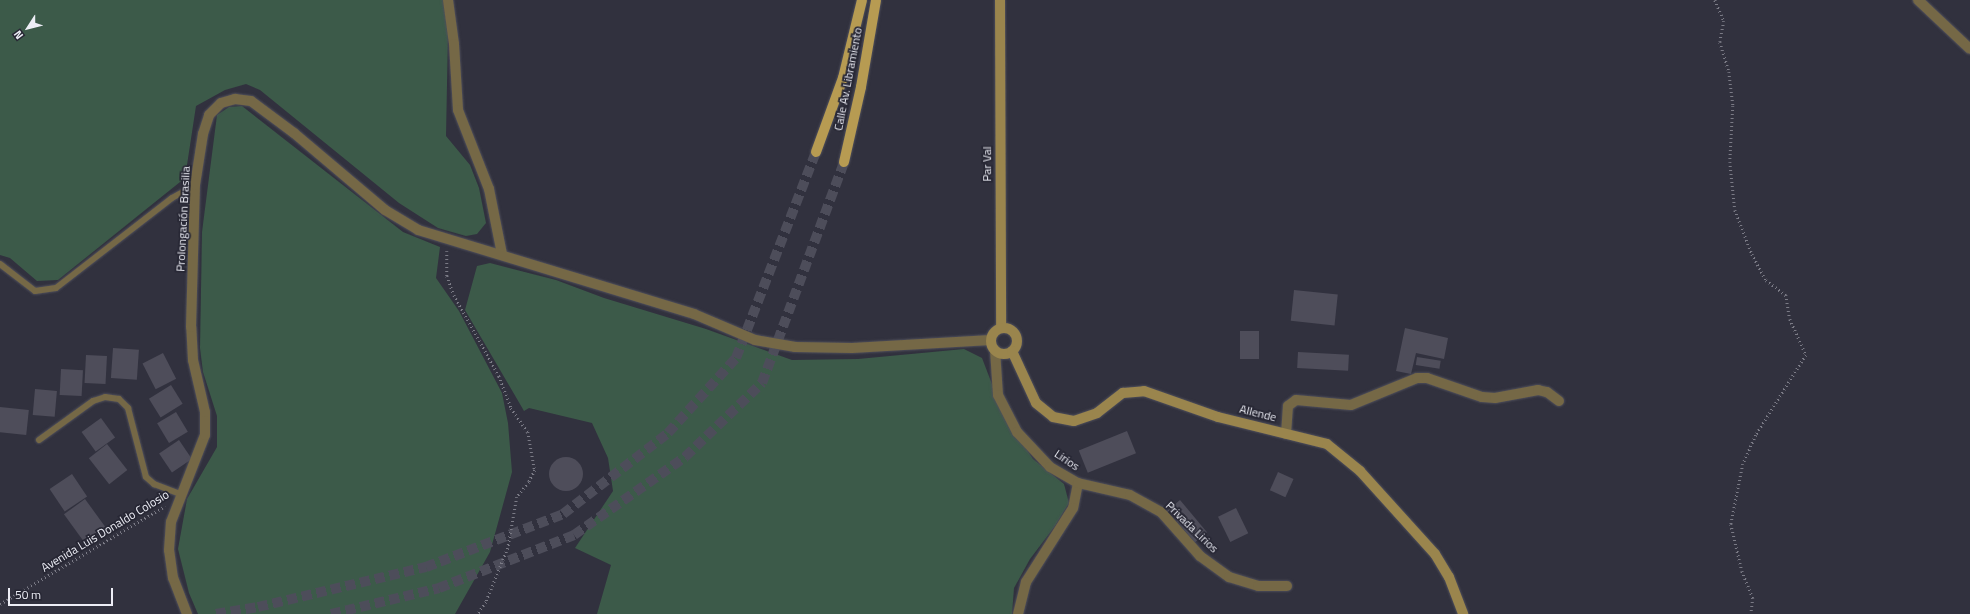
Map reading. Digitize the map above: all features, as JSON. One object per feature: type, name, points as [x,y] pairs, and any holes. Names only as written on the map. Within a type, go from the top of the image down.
[{"type":"main road","name":"Calle Av. Libramiento","points":[[816,152],[843,78],[862,0]]},
{"type":"main road","name":"Calle Av. Libramiento","points":[[844,162],[861,87],[876,0]]},
{"type":"street","points":[[448,0],[454,44],[458,110],[489,189],[502,254]]},
{"type":"street","name":"Par Val","points":[[1000,0],[1002,327]]},
{"type":"street","points":[[1918,0],[1970,49]]},
{"type":"street","name":"Prolongación Brasilia","points":[[187,614],[173,578],[169,550],[171,522],[179,496],[205,435],[206,412],[193,360],[191,327],[195,185],[203,134],[209,115],[221,103],[235,99],[251,101],[289,129],[386,210],[418,230],[447,240],[502,254],[694,314],[755,340],[794,347],[852,348],[990,340]]},
{"type":"street","points":[[1002,327],[1007,328],[1016,335],[1017,341],[1012,351],[1006,354],[995,350],[990,340],[996,330],[1002,327]]},
{"type":"street","name":"Lirios","points":[[995,350],[998,394],[1017,432],[1050,467],[1078,483],[1073,508],[1026,582],[1018,614]]},
{"type":"street","name":"Allende","points":[[1012,351],[1036,403],[1052,417],[1074,421],[1097,413],[1123,393],[1144,390],[1218,417],[1328,444],[1360,471],[1435,554],[1449,577],[1463,614]]},
{"type":"street","points":[[1286,434],[1288,406],[1296,400],[1351,405],[1417,378],[1428,378],[1482,396],[1495,398],[1538,390],[1547,392],[1559,401]]},
{"type":"street","name":"Privada Lirios","points":[[1078,483],[1130,495],[1161,512],[1200,556],[1229,577],[1258,586],[1287,586]]},
{"type":"lane","points":[[0,264],[36,291],[56,288],[172,198],[195,185]]},
{"type":"lane","points":[[39,440],[93,401],[106,397],[119,399],[128,408],[146,477],[154,484],[179,496]]},
{"type":"path","points":[[1715,0],[1724,21],[1720,42],[1729,72],[1732,99],[1730,162],[1735,210],[1752,254],[1766,280],[1786,295],[1790,319],[1806,355],[1756,435],[1743,464],[1731,524],[1742,571],[1753,598],[1751,614]]},
{"type":"path","points":[[447,240],[447,276],[454,295],[499,376],[511,408],[528,432],[535,470],[529,482],[517,497],[508,548],[486,602],[478,614]]},
{"type":"path","name":"Avenida Luis Donaldo Colosio","points":[[0,604],[179,496]]},
{"type":"green space","points":[[0,0],[443,0],[448,33],[446,136],[470,165],[479,188],[486,223],[477,234],[466,236],[438,228],[399,203],[260,90],[246,84],[225,90],[196,106],[185,178],[58,280],[37,281],[10,258],[0,255]]},
{"type":"green space","points":[[242,106],[403,232],[440,247],[436,278],[459,311],[502,393],[508,423],[512,472],[490,552],[455,614],[198,614],[189,593],[178,549],[187,499],[217,447],[217,416],[203,372],[200,348],[202,232],[217,115],[229,107]]},
{"type":"green space","points":[[490,263],[556,280],[604,298],[706,329],[792,360],[858,359],[964,349],[982,358],[1005,418],[1033,459],[1064,484],[1069,503],[1055,526],[1030,559],[1014,588],[1012,614],[597,614],[611,565],[575,548],[613,491],[608,458],[592,423],[529,408],[524,411],[465,310],[477,266]]},
{"type":"building","points":[[1294,290],[1338,295],[1335,325],[1291,321]]},
{"type":"building","points":[[1405,328],[1448,338],[1444,359],[1416,353],[1411,374],[1396,371]]},
{"type":"building","points":[[1240,331],[1259,331],[1259,359],[1240,359]]},
{"type":"building","points":[[113,348],[139,350],[137,380],[111,378]]},
{"type":"building","points":[[1298,352],[1349,355],[1348,371],[1297,368]]},
{"type":"building","points":[[163,353],[176,379],[156,389],[143,363]]},
{"type":"building","points":[[86,355],[107,356],[106,384],[85,383]]},
{"type":"building","points":[[1417,357],[1441,361],[1439,369],[1416,365]]},
{"type":"building","points":[[61,369],[83,370],[82,396],[60,395]]},
{"type":"building","points":[[171,385],[183,404],[161,417],[149,399]]},
{"type":"building","points":[[35,389],[57,391],[55,417],[33,415]]},
{"type":"building","points":[[0,407],[29,410],[26,435],[0,432]]},
{"type":"building","points":[[176,412],[188,432],[169,443],[157,423]]},
{"type":"building","points":[[101,418],[115,437],[96,452],[82,432]]},
{"type":"building","points":[[1127,431],[1136,453],[1088,473],[1079,450]]},
{"type":"building","points":[[179,440],[192,459],[172,472],[159,453]]},
{"type":"building","points":[[107,444],[127,470],[109,484],[89,458]]},
{"type":"building","points":[[563,457],[569,457],[578,462],[582,468],[582,480],[578,486],[569,491],[563,491],[554,486],[549,477],[549,471],[554,462]]},
{"type":"building","points":[[1278,472],[1294,479],[1285,497],[1270,490]]},
{"type":"building","points":[[72,474],[87,496],[65,511],[50,489]]},
{"type":"building","points":[[85,499],[105,527],[84,542],[64,514]]},
{"type":"building","points":[[1180,500],[1207,532],[1195,542],[1168,510]]},
{"type":"building","points":[[1236,508],[1248,533],[1230,542],[1218,517]]},
{"type":"tunnel","points":[[216,614],[258,607],[426,567],[563,514],[668,433],[736,358],[816,152]]},
{"type":"tunnel","points":[[331,614],[439,588],[574,535],[685,457],[762,383],[844,162]]}]
